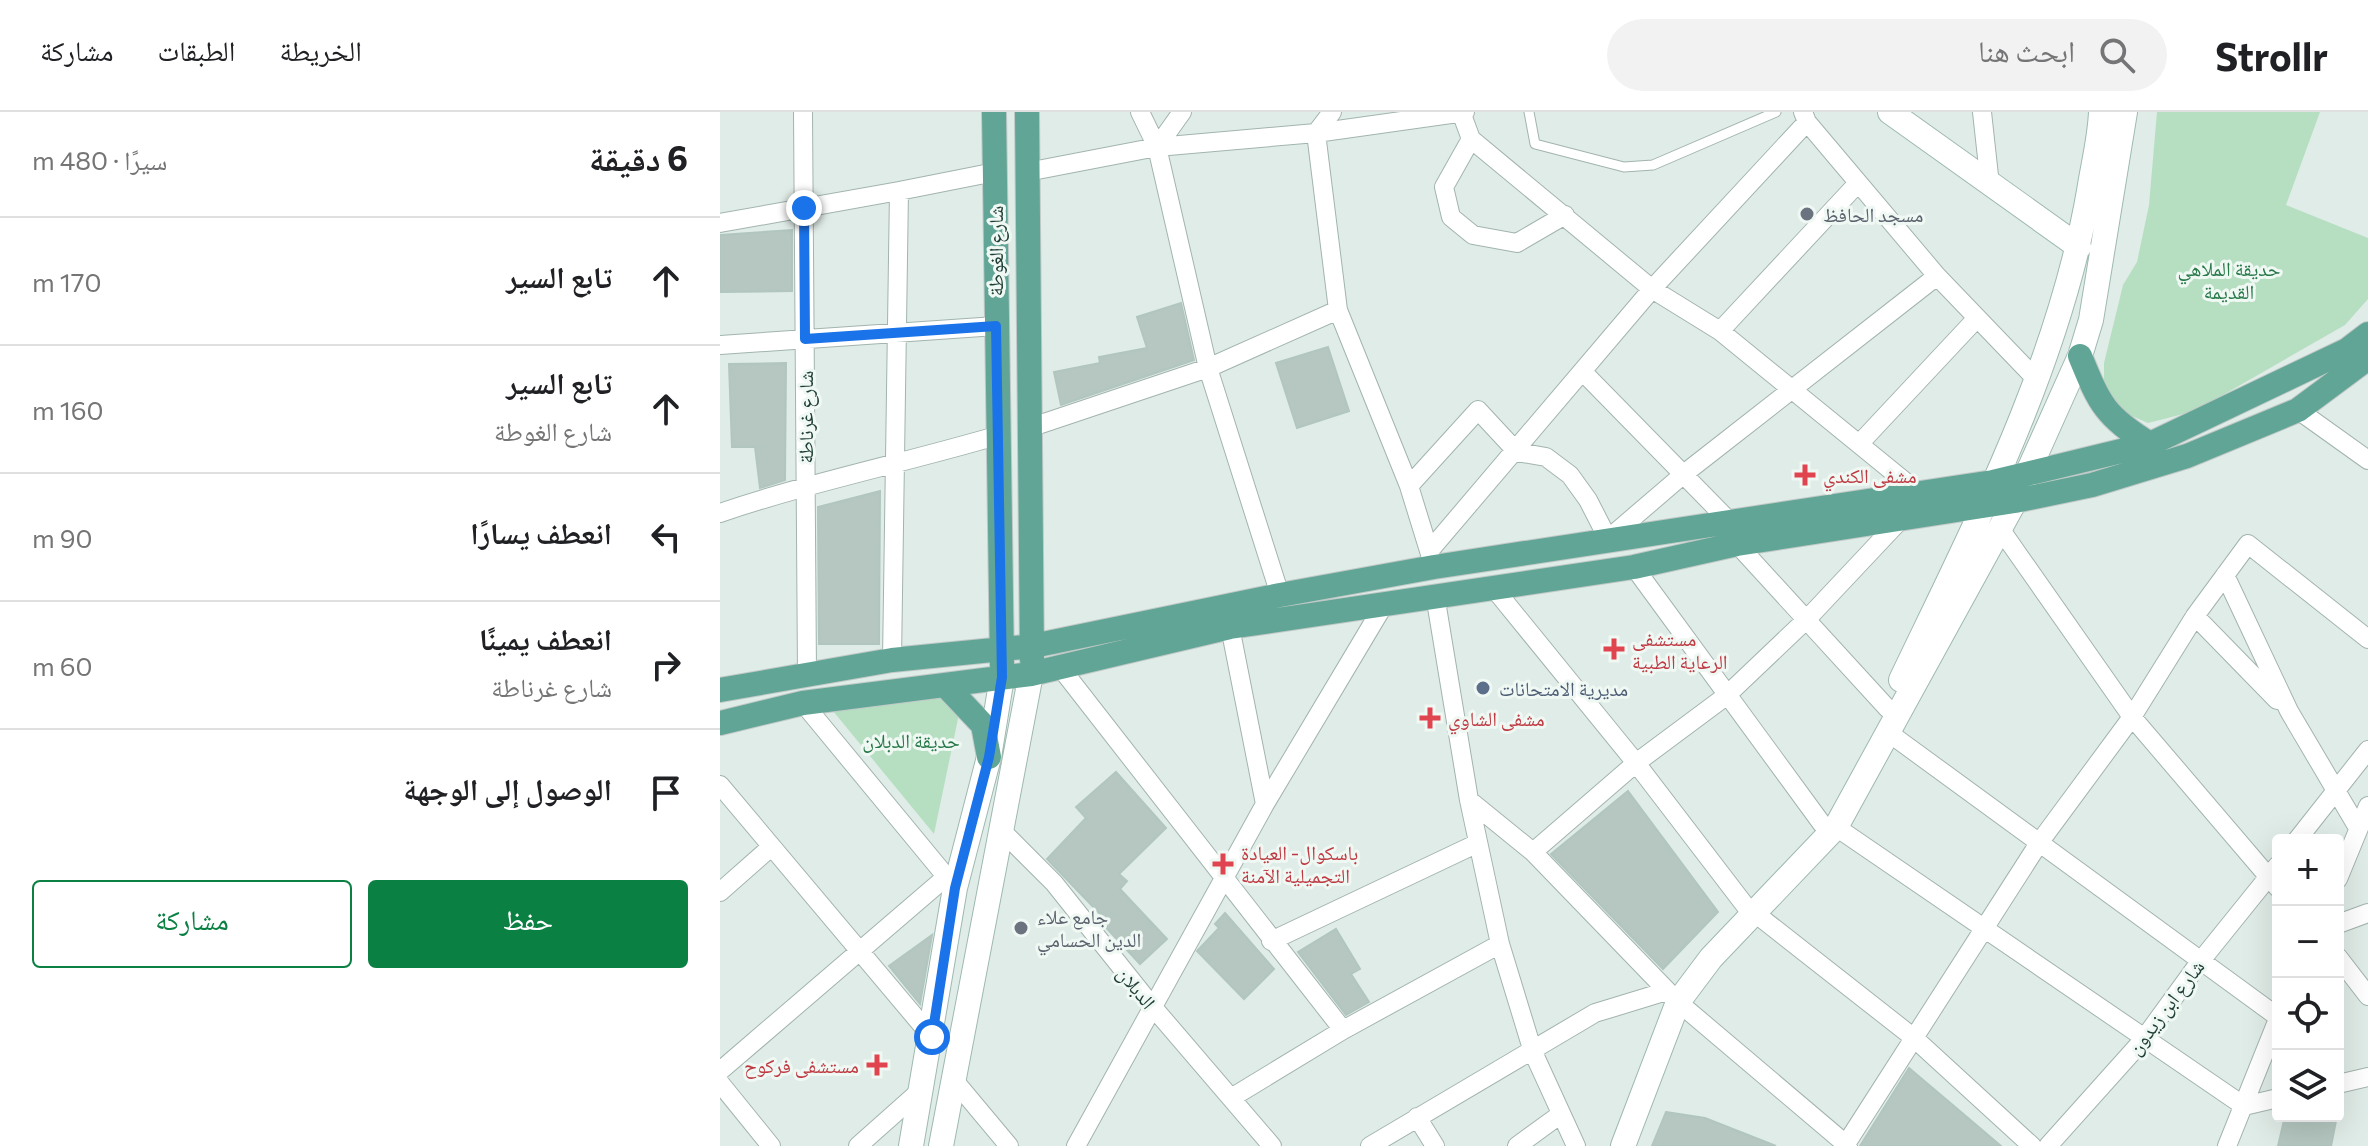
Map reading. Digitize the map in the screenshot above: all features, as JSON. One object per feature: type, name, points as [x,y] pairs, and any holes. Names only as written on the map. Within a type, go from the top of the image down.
[{"type":"main road","name":"شارع الغوطة","points":[[994,112],[996,436],[1002,677]]},
{"type":"main road","points":[[941,1146],[1031,674],[1032,427],[1027,112]]},
{"type":"main road","points":[[1890,112],[2079,247]]},
{"type":"main road","points":[[1888,721],[2037,380],[2079,247],[2101,112]]},
{"type":"main road","points":[[1607,1146],[1673,996],[1829,826],[2001,530],[2080,356],[2091,320],[2125,112]]},
{"type":"main road","points":[[720,723],[803,703],[1031,674],[1230,627],[1634,567],[1733,533],[1919,493],[2028,474],[2150,444],[2347,350],[2368,334]]},
{"type":"main road","points":[[2080,356],[2105,410],[2117,424],[2150,444]]},
{"type":"main road","points":[[720,690],[892,660],[1033,646],[1280,595],[1433,558],[1608,539],[1733,533],[2015,501],[2092,485],[2187,456],[2298,410],[2368,358]]},
{"type":"main road","points":[[911,1146],[932,1037],[950,882],[989,757],[1002,677]]},
{"type":"main road","points":[[945,685],[983,725],[989,757]]},
{"type":"main road","points":[[1623,1146],[1673,996]]},
{"type":"street","name":"شارع غرناطة","points":[[803,112],[807,674]]},
{"type":"street","points":[[1140,112],[1157,147],[1208,368],[1280,595]]},
{"type":"street","points":[[1157,147],[1182,112]]},
{"type":"street","points":[[1332,112],[1316,133],[1338,310],[1409,486],[1433,558]]},
{"type":"street","points":[[1027,172],[1157,147],[1316,133],[1463,112],[1471,139],[1652,289],[1720,331],[1919,493]]},
{"type":"street","points":[[1982,112],[1990,185]]},
{"type":"street","points":[[1433,558],[1652,289],[1805,117],[1937,276],[2037,380]]},
{"type":"street","points":[[1471,139],[1444,187],[1451,217],[1473,235],[1517,243],[1565,215]]},
{"type":"street","points":[[720,223],[995,172]]},
{"type":"street","points":[[1720,331],[1858,183]]},
{"type":"street","points":[[892,660],[899,191]]},
{"type":"street","points":[[1409,486],[1478,410],[1517,452],[1546,457],[1570,475],[1588,500],[1608,539],[1685,473],[1937,276]]},
{"type":"street","points":[[1032,427],[1208,368],[1338,310]]},
{"type":"street","points":[[1860,443],[1977,318]]},
{"type":"street","points":[[720,345],[996,326]]},
{"type":"street","points":[[1583,372],[1685,473],[1808,618],[1888,721],[2039,843],[2272,1014]]},
{"type":"street","points":[[2298,410],[2368,460]]},
{"type":"street","points":[[720,513],[806,484],[893,466],[996,436]]},
{"type":"street","points":[[1533,852],[1636,763],[1726,696],[1808,618],[1904,516]]},
{"type":"street","points":[[2001,530],[2132,717],[2272,874]]},
{"type":"street","points":[[1469,800],[1533,852],[1673,996],[1847,1145],[1986,931],[2039,843],[2132,717],[2195,616],[2248,544],[2368,639]]},
{"type":"street","points":[[1634,567],[1726,696],[1829,826],[2244,1106],[2272,1099]]},
{"type":"street","points":[[2225,575],[2289,711],[2358,828]]},
{"type":"street","points":[[1492,586],[1751,911],[1914,1038],[2032,1146]]},
{"type":"street","points":[[1435,595],[1469,800],[1500,944],[1533,1052],[1576,1146]]},
{"type":"street","points":[[1076,1146],[1265,804],[1385,603]]},
{"type":"street","points":[[2195,616],[2289,711]]},
{"type":"street","points":[[1230,627],[1265,804]]},
{"type":"street","points":[[1060,667],[1343,1030]]},
{"type":"street","points":[[720,1071],[858,952],[950,882],[803,703]]},
{"type":"street","points":[[2302,834],[2368,750]]},
{"type":"street","points":[[720,785],[932,1037]]},
{"type":"street","points":[[2344,864],[2368,806]]},
{"type":"street","name":"الدبلان","points":[[1002,831],[1054,883],[1152,1006],[1272,1146]]},
{"type":"street","points":[[1271,941],[1478,843]]},
{"type":"street","points":[[720,892],[771,847]]},
{"type":"street","name":"شارع ابن زيدون","points":[[2048,1146],[2143,1040],[2199,963],[2272,880]]},
{"type":"street","points":[[2344,922],[2368,913]]},
{"type":"street","points":[[1231,1098],[1343,1030],[1500,944]]},
{"type":"street","points":[[2344,965],[2368,996]]},
{"type":"street","points":[[1370,1146],[1595,1013],[1673,996]]},
{"type":"street","points":[[2227,1146],[2272,1034]]},
{"type":"street","points":[[2344,1083],[2368,1077]]},
{"type":"street","points":[[953,1079],[1009,1146]]},
{"type":"street","points":[[720,1083],[771,1146]]},
{"type":"street","points":[[858,1146],[921,1090]]},
{"type":"street","points":[[1517,1146],[1561,1114]]},
{"type":"street","points":[[1417,1117],[1435,1146]]},
{"type":"lane","points":[[1529,112],[1535,144],[1624,167],[1653,165],[1776,112]]},
{"type":"green space","name":"حديقة الملاهي القديمة","points":[[2157,112],[2320,112],[2286,205],[2368,238],[2368,299],[2345,325],[2195,411],[2148,423],[2125,413],[2104,391],[2104,363],[2123,285],[2137,262],[2149,205]]},
{"type":"green space","name":"حديقة الدبلان","points":[[943,695],[959,714],[934,834],[833,711]]},
{"type":"building","points":[[792,230],[792,291],[720,292],[720,235]]},
{"type":"building","points":[[1181,303],[1194,360],[1061,405],[1054,372],[1100,363],[1099,357],[1147,348],[1137,317]]},
{"type":"building","points":[[1328,347],[1349,411],[1297,428],[1276,363]]},
{"type":"building","points":[[786,363],[785,480],[760,488],[755,447],[732,447],[729,364]]},
{"type":"building","points":[[880,491],[879,644],[819,644],[818,507]]},
{"type":"building","points":[[1116,772],[1166,828],[1119,874],[1127,881],[1120,889],[1167,939],[1140,964],[1098,919],[1102,916],[1047,859],[1086,818],[1076,807]]},
{"type":"building","points":[[1628,791],[1718,912],[1663,969],[1551,854]]},
{"type":"building","points":[[1225,913],[1274,969],[1244,999],[1197,951],[1219,928],[1215,924]]},
{"type":"building","points":[[1336,929],[1360,969],[1351,974],[1369,1002],[1346,1015],[1298,952]]},
{"type":"building","points":[[932,935],[920,1004],[889,966]]},
{"type":"building","points":[[1909,1068],[1961,1112],[2001,1146],[1860,1146]]},
{"type":"building","points":[[1666,1112],[1705,1118],[1776,1146],[1652,1146]]},
{"type":"building","points":[[2284,1122],[2336,1122],[2331,1146],[2278,1146]]},
{"type":"place","name":"مسجد الحافظ","points":[[1807,214]]},
{"type":"place","name":"مشفى الكندي","points":[[1805,475]]},
{"type":"place","name":"مستشفى الرعاية الطبية","points":[[1614,649]]},
{"type":"place","name":"مديرية الامتحانات","points":[[1483,688]]},
{"type":"place","name":"مشفى الشاوي","points":[[1430,718]]},
{"type":"place","name":"باسكوال- العيادة التجميلية الآمنة","points":[[1223,864]]},
{"type":"place","name":"جامع علاء الدين الحسامي","points":[[1021,928]]},
{"type":"place","name":"مستشفى فركوح","points":[[877,1065]]},
{"type":"route","points":[[804,208],[805,339],[996,326],[1002,677],[989,757],[955,888],[932,1037]]}]
